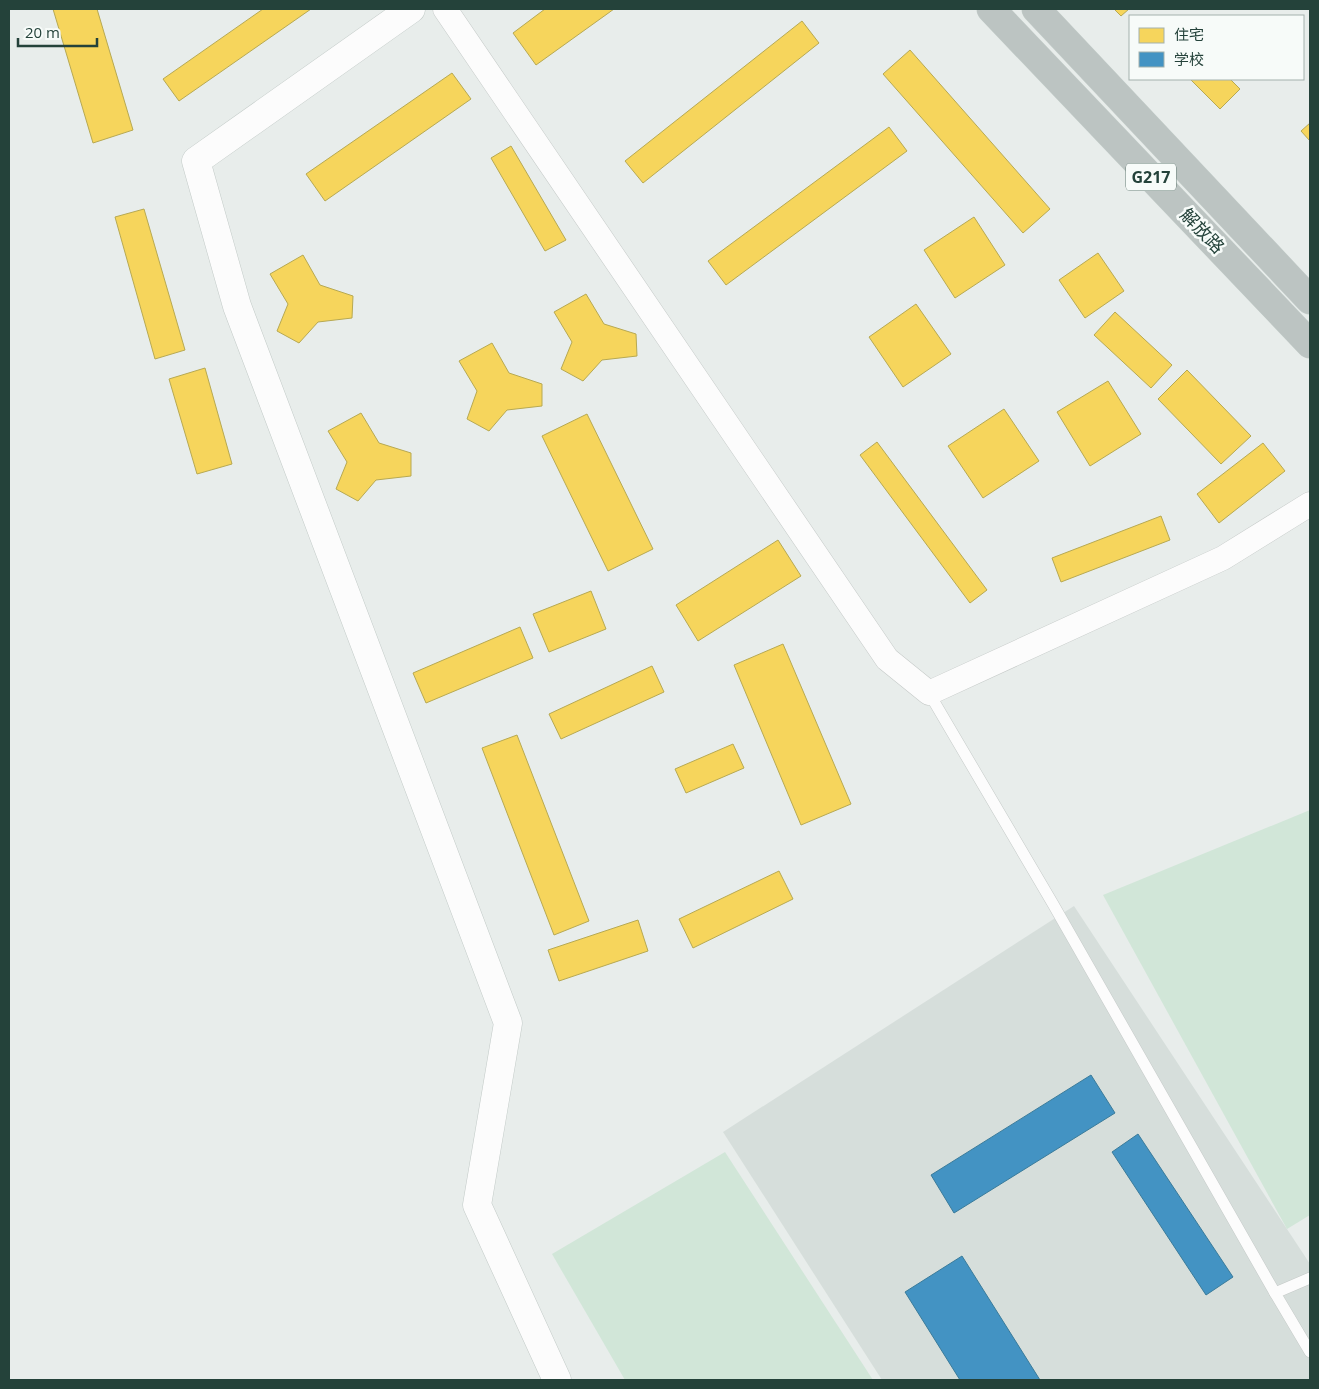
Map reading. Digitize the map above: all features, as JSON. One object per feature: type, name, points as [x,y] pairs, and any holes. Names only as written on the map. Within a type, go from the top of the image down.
[{"type":"highway","name":"解放路","points":[[991,9],[1310,344]]},
{"type":"highway","name":"解放路","points":[[1036,9],[1310,300]]},
{"type":"street","points":[[411,9],[196,161],[237,306],[508,1023],[477,1205],[557,1380]]},
{"type":"street","points":[[445,9],[887,659],[929,693],[1223,558],[1310,504]]},
{"type":"lane","points":[[929,693],[1053,904],[1310,1352]]},
{"type":"lane","points":[[1275,1293],[1310,1278]]},
{"type":"shaded area","points":[[1074,906],[1310,1264],[1310,1380],[882,1380],[723,1132]]},
{"type":"green space","points":[[1310,810],[1310,1215],[1287,1229],[1103,895]]},
{"type":"green space","points":[[725,1152],[873,1380],[625,1380],[552,1254]]},
{"type":"building: 住宅","points":[[53,9],[97,9],[133,130],[93,143]]},
{"type":"building: 住宅","points":[[263,9],[311,9],[179,101],[163,79]]},
{"type":"building: 住宅","points":[[545,9],[614,9],[536,65],[513,33]]},
{"type":"building: 住宅","points":[[1114,9],[1129,9],[1121,16]]},
{"type":"building: 住宅","points":[[802,21],[819,43],[643,183],[625,161]]},
{"type":"building: 住宅","points":[[910,50],[1050,209],[1023,233],[883,74]]},
{"type":"building: 住宅","points":[[452,73],[471,99],[325,201],[306,174]]},
{"type":"building: 住宅","points":[[1191,80],[1231,80],[1240,89],[1220,109]]},
{"type":"building: 住宅","points":[[1310,123],[1310,141],[1301,131]]},
{"type":"building: 住宅","points":[[889,127],[907,151],[726,285],[708,261]]},
{"type":"building: 住宅","points":[[511,146],[566,240],[545,251],[491,158]]},
{"type":"building: 住宅","points":[[144,209],[185,350],[155,359],[115,217]]},
{"type":"building: 住宅","points":[[974,217],[1005,265],[955,298],[924,250]]},
{"type":"building: 住宅","points":[[1098,253],[1124,291],[1085,318],[1059,280]]},
{"type":"building: 住宅","points":[[303,255],[320,285],[353,296],[352,318],[318,322],[299,343],[277,331],[288,304],[270,274]]},
{"type":"building: 住宅","points":[[586,294],[604,324],[636,334],[637,356],[602,360],[583,381],[561,369],[572,342],[554,312]]},
{"type":"building: 住宅","points":[[916,304],[951,354],[903,387],[869,337]]},
{"type":"building: 住宅","points":[[1115,312],[1172,365],[1151,388],[1094,335]]},
{"type":"building: 住宅","points":[[492,343],[509,373],[542,384],[542,406],[507,410],[489,431],[467,419],[477,391],[459,361]]},
{"type":"building: 住宅","points":[[205,368],[232,464],[197,474],[169,379]]},
{"type":"building: 住宅","points":[[1187,370],[1251,436],[1221,464],[1158,399]]},
{"type":"building: 住宅","points":[[1108,381],[1141,434],[1090,466],[1057,412]]},
{"type":"building: 住宅","points":[[1004,409],[1039,461],[983,498],[948,446]]},
{"type":"building: 住宅","points":[[361,413],[379,443],[411,453],[411,476],[376,480],[358,501],[336,489],[347,462],[328,431]]},
{"type":"building: 住宅","points":[[587,414],[653,549],[608,571],[542,436]]},
{"type":"building: 住宅","points":[[877,442],[987,590],[970,603],[860,455]]},
{"type":"building: 住宅","points":[[1263,443],[1285,471],[1219,523],[1197,494]]},
{"type":"building: 住宅","points":[[1161,516],[1170,540],[1061,582],[1052,558]]},
{"type":"building: 住宅","points":[[778,540],[801,576],[698,641],[676,605]]},
{"type":"building: 住宅","points":[[591,591],[606,629],[549,652],[533,614]]},
{"type":"building: 住宅","points":[[520,627],[533,658],[426,703],[413,673]]},
{"type":"building: 住宅","points":[[783,644],[851,804],[801,825],[734,665]]},
{"type":"building: 住宅","points":[[652,666],[664,692],[561,739],[549,714]]},
{"type":"building: 住宅","points":[[517,735],[589,921],[554,935],[482,748]]},
{"type":"building: 住宅","points":[[733,744],[744,768],[686,793],[675,769]]},
{"type":"building: 住宅","points":[[779,871],[793,899],[693,948],[679,919]]},
{"type":"building: 住宅","points":[[638,920],[648,951],[559,981],[548,950]]},
{"type":"building: 学校","points":[[1091,1075],[1115,1113],[954,1213],[931,1175]]},
{"type":"building: 学校","points":[[1138,1134],[1233,1277],[1206,1295],[1112,1152]]},
{"type":"building: 学校","points":[[962,1256],[1040,1380],[960,1380],[905,1292]]}]
